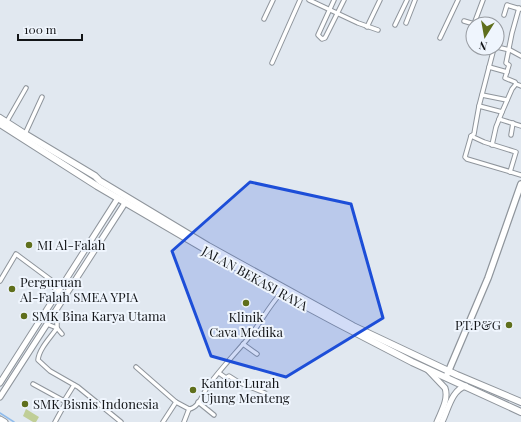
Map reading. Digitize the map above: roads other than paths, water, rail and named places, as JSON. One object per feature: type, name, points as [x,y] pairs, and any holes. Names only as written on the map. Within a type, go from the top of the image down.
[{"type":"highway","name":"JALAN BEKASI RAYA","points":[[0,118],[3,124],[125,203],[208,246],[351,328],[426,368],[447,374],[521,402]]},
{"type":"highway","name":"JALAN BEKASI RAYA","points":[[3,124],[24,134],[95,176],[100,181],[172,228],[281,293],[447,374],[466,386],[521,410]]},
{"type":"main road","points":[[447,374],[488,278],[521,184]]},
{"type":"street","points":[[264,19],[273,0]]},
{"type":"street","points":[[272,64],[300,0]]},
{"type":"street","points":[[309,0],[338,14],[378,30]]},
{"type":"street","points":[[334,0],[318,35],[322,39],[325,38],[344,0]]},
{"type":"street","points":[[367,26],[380,0]]},
{"type":"street","points":[[395,25],[407,0]]},
{"type":"street","points":[[406,23],[415,0]]},
{"type":"street","points":[[440,38],[458,0]]},
{"type":"street","points":[[477,16],[483,0]]},
{"type":"street","points":[[504,15],[507,5],[520,9],[512,33],[510,50],[506,63],[508,65],[505,78],[521,86]]},
{"type":"street","points":[[505,49],[521,56]]},
{"type":"street","points":[[492,56],[479,106],[474,134],[471,136],[464,156],[465,158],[521,175]]},
{"type":"street","points":[[489,66],[507,72]]},
{"type":"street","points":[[492,144],[499,119],[512,88],[516,84]]},
{"type":"street","points":[[3,124],[26,88]]},
{"type":"street","points":[[482,94],[507,100]]},
{"type":"street","points":[[24,134],[42,97]]},
{"type":"street","points":[[479,106],[502,112]]},
{"type":"street","points":[[499,119],[521,126]]},
{"type":"street","points":[[511,134],[513,123]]},
{"type":"street","points":[[471,136],[516,152],[510,172]]},
{"type":"street","points":[[0,383],[118,198]]},
{"type":"street","points":[[0,397],[125,203]]},
{"type":"street","points":[[0,281],[16,254],[55,283],[54,298]]},
{"type":"street","points":[[184,422],[190,409],[193,408],[198,402],[207,387],[227,361],[250,336],[275,299],[281,293]]},
{"type":"street","points":[[46,311],[53,314],[57,323],[57,328],[44,345],[37,360],[74,385],[121,422]]},
{"type":"street","points":[[47,324],[57,328],[62,334]]},
{"type":"street","points":[[243,344],[257,354]]},
{"type":"street","points":[[136,367],[176,402],[190,409]]},
{"type":"street","points":[[426,368],[446,388],[447,392],[447,396],[437,422]]},
{"type":"street","points":[[219,373],[226,378],[229,376],[265,393]]},
{"type":"street","points":[[32,384],[64,401]]},
{"type":"street","points":[[56,422],[66,403],[64,401],[74,385]]},
{"type":"street","points":[[442,422],[456,392],[462,387],[466,386]]},
{"type":"street","points":[[163,422],[176,402]]},
{"type":"street","points":[[198,402],[214,415]]},
{"type":"street","points":[[0,419],[5,422]]},
{"type":"waterway","points":[[0,413],[14,422]]},
{"type":"place","name":"MI Al-Falah","points":[[29,245]]},
{"type":"place","name":"Perguruan Al-Falah SMEA YPIA","points":[[12,289]]},
{"type":"place","name":"Klinik Cava Medika","points":[[246,303]]},
{"type":"place","name":"SMK Bina Karya Utama","points":[[24,316]]},
{"type":"place","name":"PT.P&G","points":[[509,325]]},
{"type":"place","name":"Kantor Lurah Ujung Menteng","points":[[193,390]]},
{"type":"place","name":"SMK Bisnis Indonesia","points":[[25,404]]}]
